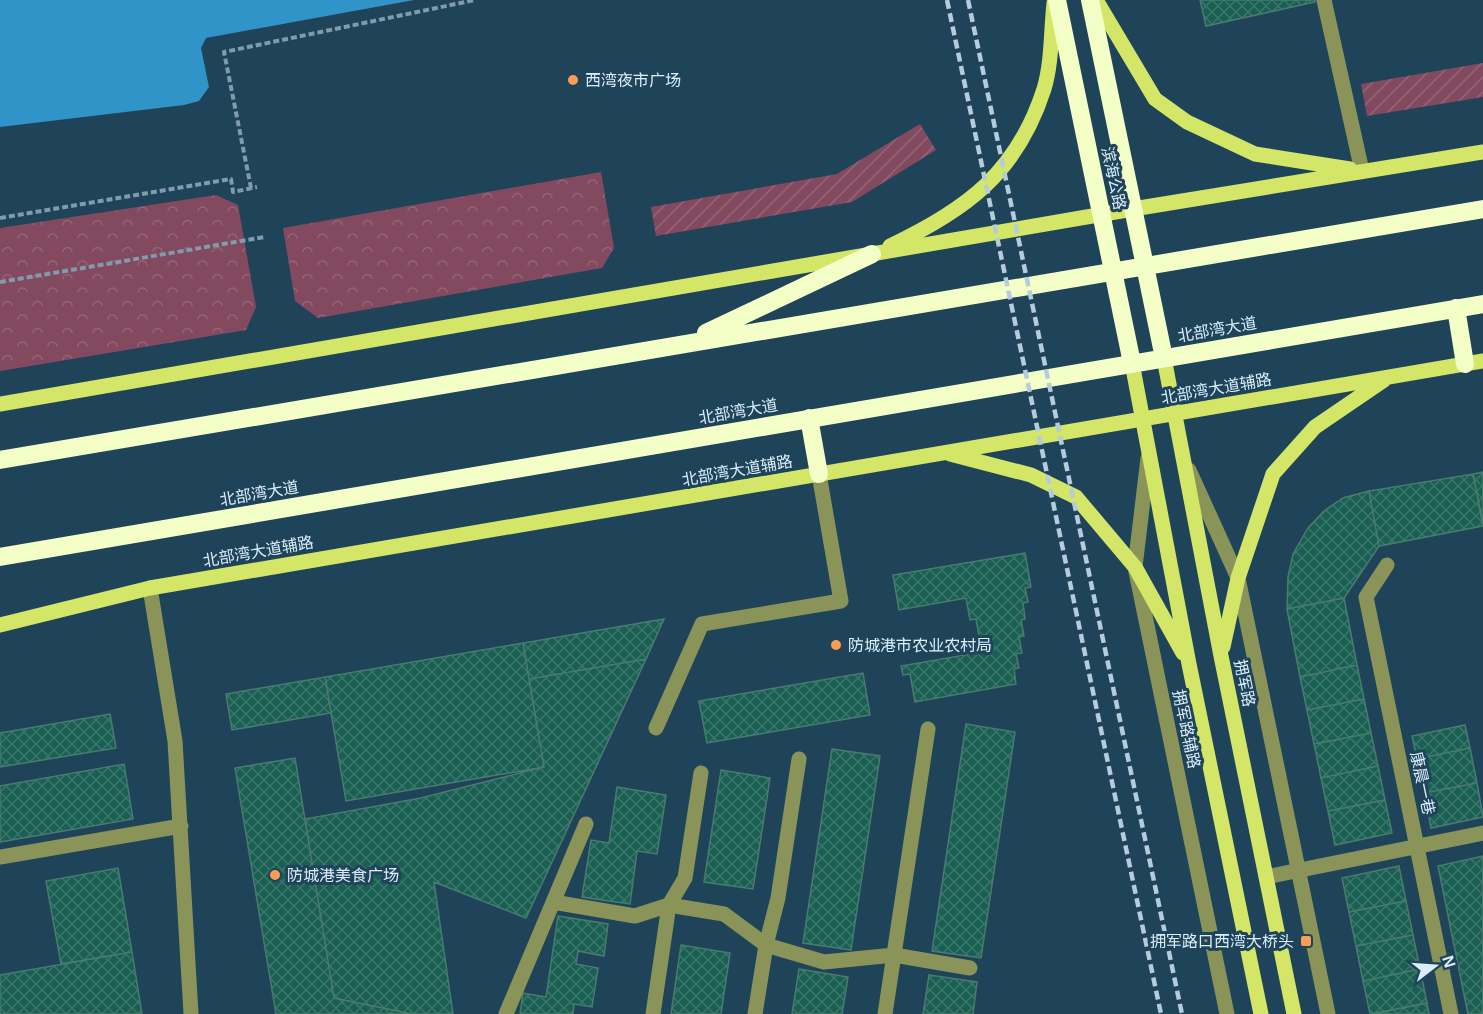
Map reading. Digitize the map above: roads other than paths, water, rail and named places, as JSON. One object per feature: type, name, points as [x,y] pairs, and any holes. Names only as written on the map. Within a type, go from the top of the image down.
[{"type":"highway","name":"滨海公路","points":[[1056,0],[1132,363]]},
{"type":"highway","name":"滨海公路","points":[[1090,0],[1164,358]]},
{"type":"highway","points":[[0,460],[1145,264],[1483,209]]},
{"type":"highway","points":[[686,343],[872,254]]},
{"type":"highway","name":"北部湾大道","points":[[0,557],[1483,304]]},
{"type":"highway","points":[[1456,308],[1474,362]]},
{"type":"highway","points":[[809,418],[819,474]]},
{"type":"main road","points":[[872,254],[936,224],[975,197],[1002,170],[1027,132],[1044,87],[1056,0]]},
{"type":"main road","points":[[1096,0],[1155,99],[1187,123],[1255,154],[1362,171]]},
{"type":"main road","points":[[0,404],[1133,209],[1483,152]]},
{"type":"main road","name":"拥军路","points":[[1164,358],[1221,656],[1294,1014]]},
{"type":"main road","name":"北部湾大道辅路","points":[[0,625],[150,588],[1474,362]]},
{"type":"main road","points":[[1132,363],[1189,664],[1261,1014]]},
{"type":"main road","points":[[1221,656],[1238,578],[1274,474],[1315,427],[1389,376]]},
{"type":"main road","points":[[944,452],[1031,476],[1076,497],[1135,567],[1189,664]]},
{"type":"street","points":[[1324,0],[1362,171]]},
{"type":"street","name":"拥军路辅路","points":[[1149,450],[1135,567],[1227,1014]]},
{"type":"street","points":[[1185,462],[1238,578],[1328,1014]]},
{"type":"street","points":[[656,728],[702,624],[841,601],[819,474]]},
{"type":"street","name":"康晨一巷","points":[[1387,565],[1366,597],[1451,1014]]},
{"type":"street","points":[[150,588],[175,741],[182,826],[191,1014]]},
{"type":"street","points":[[885,1014],[928,729]]},
{"type":"street","points":[[755,1014],[766,945],[778,898],[799,759]]},
{"type":"street","points":[[653,1014],[669,905],[685,878],[701,773]]},
{"type":"street","points":[[506,1014],[586,824]]},
{"type":"street","points":[[0,857],[182,826]]},
{"type":"street","points":[[1266,877],[1483,833]]},
{"type":"street","points":[[553,902],[635,916],[669,905],[724,914],[766,945],[824,962],[894,955],[970,968]]},
{"type":"water","points":[[0,0],[414,0],[206,38],[201,48],[209,87],[199,101],[184,105],[0,127]]},
{"type":"railway","points":[[947,0],[1161,1014]]},
{"type":"railway","points":[[968,0],[1182,1014]]},
{"type":"place","name":"西湾夜市广场","points":[[573,80]]},
{"type":"place","name":"防城港市农业农村局","points":[[836,645]]},
{"type":"place","name":"防城港美食广场","points":[[275,875]]},
{"type":"place","name":"拥军路口西湾大桥头","points":[[1306,941]]}]
